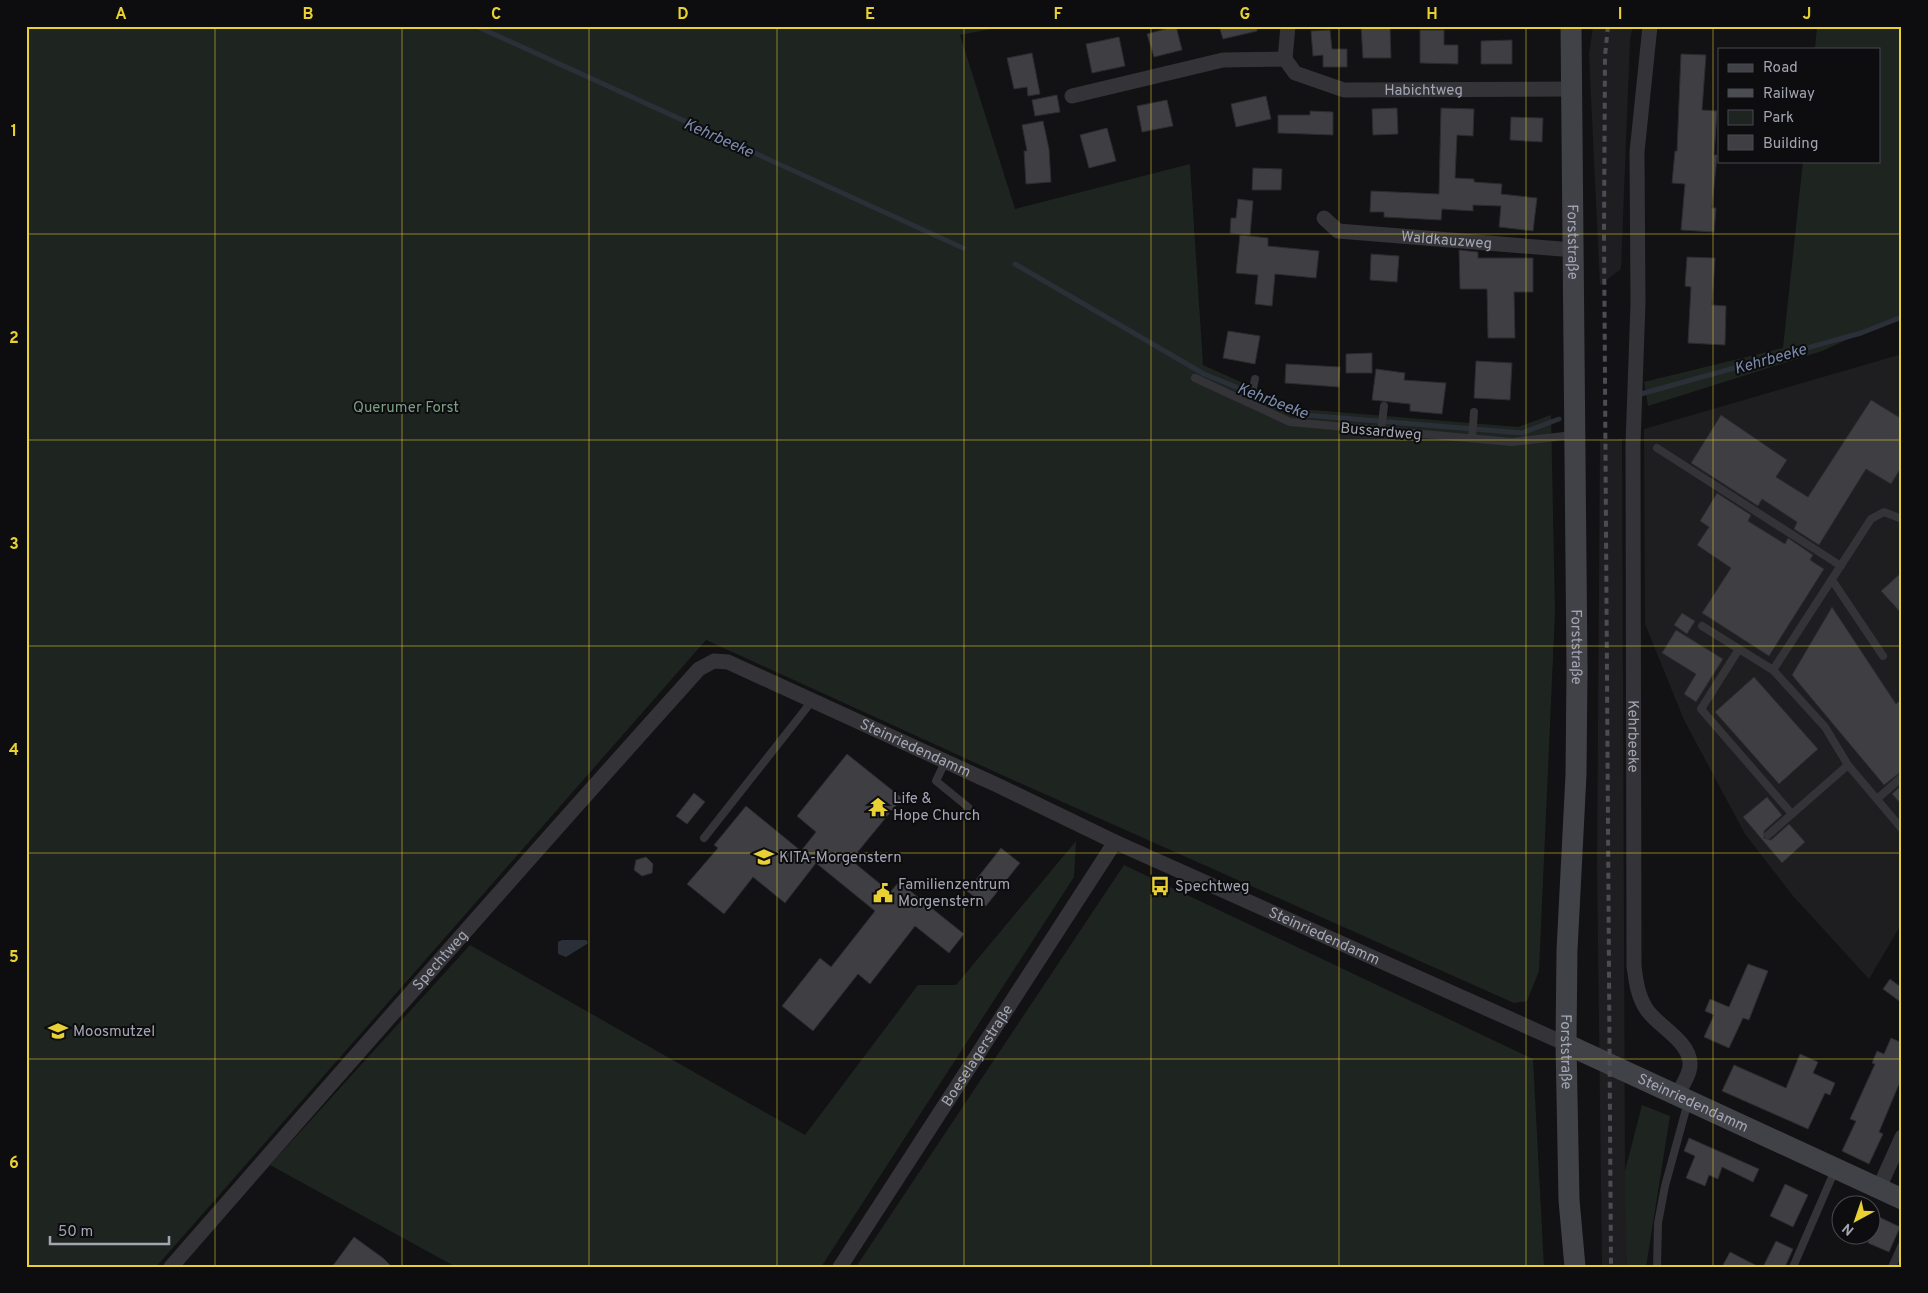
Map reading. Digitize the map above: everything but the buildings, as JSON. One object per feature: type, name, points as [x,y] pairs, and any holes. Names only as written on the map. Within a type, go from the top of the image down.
[{"type":"main road","name":"Forststraße","points":[[1571,26],[1576,435],[1576,774],[1567,950],[1566,1044],[1569,1200],[1575,1267]]},
{"type":"main road","name":"Steinriedendamm","points":[[1566,1044],[1902,1199]]},
{"type":"street","points":[[1072,96],[1223,60],[1285,59],[1288,26]]},
{"type":"street","name":"Kehrbeeke","points":[[1650,26],[1637,152],[1638,303],[1633,444],[1634,966],[1641,1000],[1654,1019],[1682,1045],[1690,1058],[1683,1098]]},
{"type":"street","name":"Habichtweg","points":[[1285,59],[1295,73],[1344,90],[1572,89]]},
{"type":"street","name":"Waldkauzweg","points":[[1324,218],[1338,231],[1574,250]]},
{"type":"street","name":"Steinriedendamm","points":[[714,661],[728,662],[1115,842],[1566,1044]]},
{"type":"street","name":"Spechtweg","points":[[171,1267],[411,990],[586,794],[699,669],[714,661]]},
{"type":"street","name":"Boeselagerstraße","points":[[840,1267],[1115,842]]},
{"type":"street","points":[[1879,1188],[1902,1136]]},
{"type":"lane","name":"Bussardweg","points":[[1195,378],[1290,422],[1512,442],[1576,435]]},
{"type":"lane","points":[[1250,402],[1255,379]]},
{"type":"lane","points":[[1381,431],[1384,406]]},
{"type":"lane","points":[[1472,438],[1474,412]]},
{"type":"lane","points":[[1657,448],[1840,566]]},
{"type":"lane","points":[[1773,670],[1871,518],[1884,512],[1902,519]]},
{"type":"lane","points":[[1832,580],[1883,656]]},
{"type":"lane","points":[[1702,626],[1773,670],[1826,727],[1848,765],[1902,829]]},
{"type":"lane","points":[[1739,649],[1701,709],[1792,814]]},
{"type":"lane","points":[[704,838],[812,701]]},
{"type":"lane","points":[[945,762],[936,781],[968,807]]},
{"type":"lane","points":[[1768,835],[1848,765]]},
{"type":"lane","points":[[1877,799],[1902,777]]},
{"type":"lane","points":[[1657,1267],[1658,1222],[1683,1098]]},
{"type":"lane","points":[[1793,1267],[1836,1168]]},
{"type":"lane","points":[[1892,1267],[1902,1245]]},
{"type":"shaded area","points":[[1593,26],[1633,26],[1630,40],[1621,269],[1600,285],[1589,55]]},
{"type":"shaded area","points":[[1902,354],[1902,923],[1869,979],[1793,896],[1745,834],[1684,720],[1645,624],[1644,429]]},
{"type":"shaded area","points":[[1622,439],[1625,1171],[1630,1267],[1602,1267],[1597,866],[1600,440]]},
{"type":"shaded area","points":[[562,940],[586,940],[588,942],[566,957],[558,954],[558,942]]},
{"type":"green space","name":"Querumer Forst","points":[[26,26],[1007,26],[960,35],[1015,209],[1190,164],[1203,365],[1301,409],[1518,427],[1551,415],[1555,612],[1539,971],[1527,1001],[1514,1003],[1002,775],[706,640],[156,1267],[26,1267]]},
{"type":"green space","points":[[1817,26],[1902,26],[1902,315],[1822,351],[1648,406],[1644,382],[1783,348],[1803,162],[1880,162],[1880,48],[1815,48]]},
{"type":"green space","points":[[1076,841],[1074,877],[821,1267],[456,1267],[270,1165],[470,945],[805,1135],[918,985],[956,985]]},
{"type":"green space","points":[[1124,865],[1533,1059],[1544,1267],[856,1267]]},
{"type":"green space","points":[[1642,1105],[1670,1116],[1646,1267],[1627,1267],[1625,1171]]},
{"type":"waterway","name":"Kehrbeeke","points":[[476,26],[963,248]]},
{"type":"waterway","name":"Kehrbeeke","points":[[1015,264],[1204,374],[1305,415],[1522,433],[1559,419]]},
{"type":"waterway","name":"Kehrbeeke","points":[[1637,395],[1861,333],[1902,317]]},
{"type":"railway","points":[[1608,26],[1605,56],[1604,233],[1611,1267]]},
{"type":"place","name":"Life & Hope Church","points":[[878,807]]},
{"type":"place","name":"KITA-Morgenstern","points":[[764,857]]},
{"type":"place","name":"Spechtweg","points":[[1160,886]]},
{"type":"place","name":"Familienzentrum Morgenstern","points":[[883,893]]},
{"type":"place","name":"Moosmutzel","points":[[58,1031]]}]
